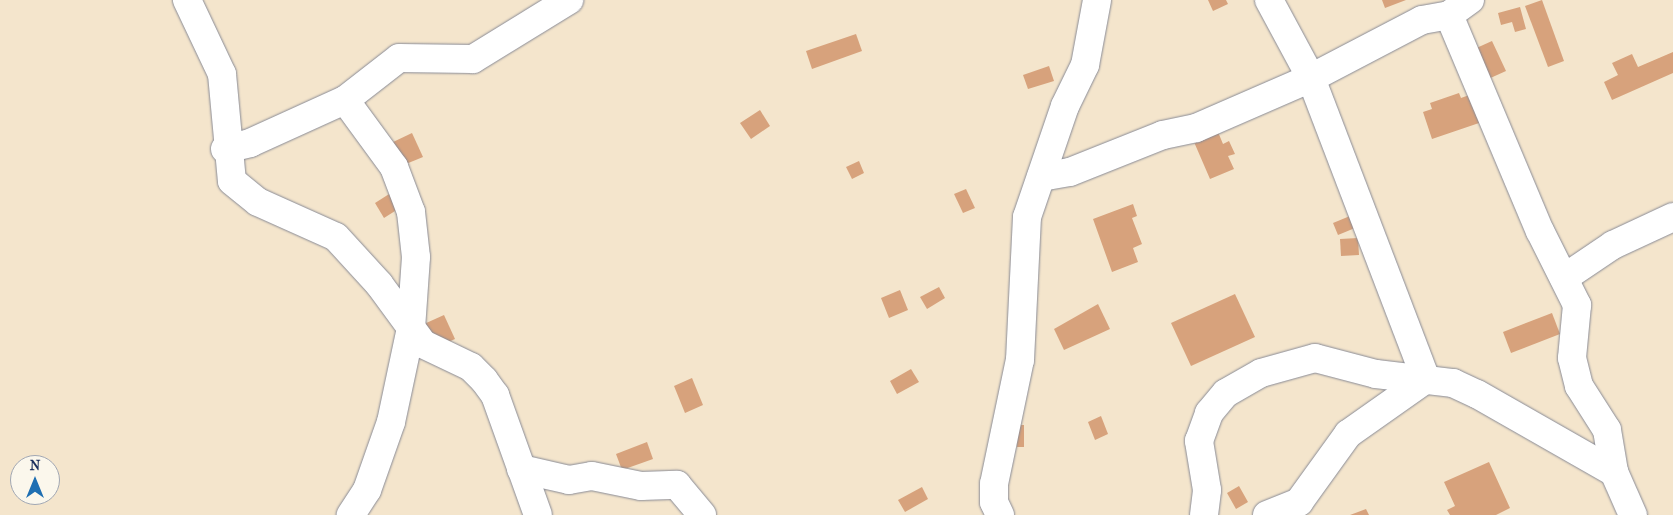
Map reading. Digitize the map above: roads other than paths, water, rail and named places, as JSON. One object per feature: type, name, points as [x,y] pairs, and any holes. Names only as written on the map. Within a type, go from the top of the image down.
[{"type":"street","points":[[187,0],[222,74],[226,149],[232,181],[240,191],[336,237],[423,344],[470,367],[484,380],[495,394],[536,508],[569,480]]},
{"type":"street","points":[[226,149],[250,143],[345,100],[399,58],[474,59],[569,0]]},
{"type":"street","points":[[1000,515],[994,502],[994,484],[1020,360],[1027,217],[1065,106],[1085,65],[1096,0]]},
{"type":"street","points":[[1269,0],[1311,78],[1426,379]]},
{"type":"street","points":[[1041,177],[1070,172],[1139,144],[1196,128],[1311,78],[1422,20],[1460,7],[1564,278],[1577,305],[1572,358],[1579,386],[1607,430],[1614,472],[1633,515]]},
{"type":"street","points":[[345,100],[394,167],[411,212],[416,257],[411,328],[382,451],[351,515]]},
{"type":"street","points":[[1564,278],[1613,245],[1673,217]]},
{"type":"street","points":[[1204,515],[1201,428],[1226,393],[1261,373],[1315,358],[1376,374],[1426,379],[1477,394],[1614,472]]},
{"type":"street","points":[[1267,515],[1300,502],[1348,434],[1426,379]]},
{"type":"street","points":[[521,469],[569,480],[592,476],[640,486],[677,485],[702,515]]}]
